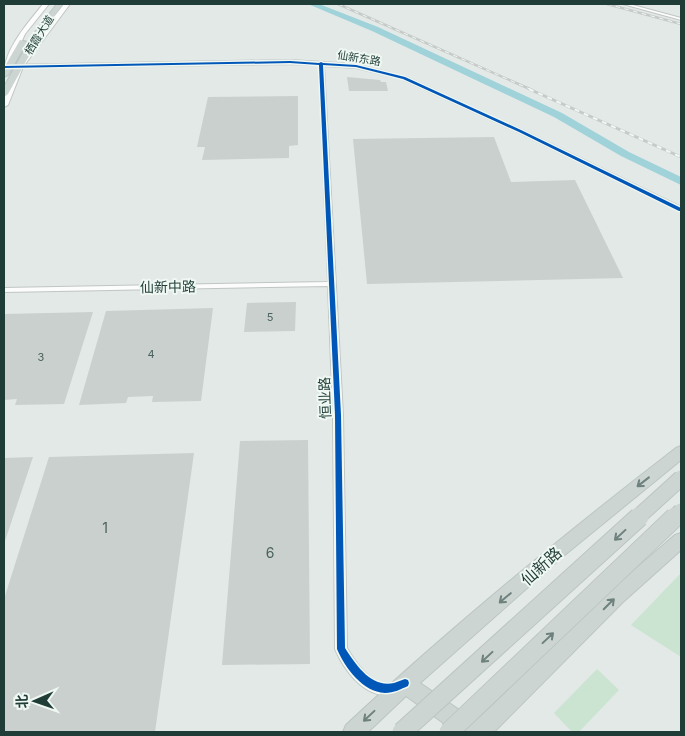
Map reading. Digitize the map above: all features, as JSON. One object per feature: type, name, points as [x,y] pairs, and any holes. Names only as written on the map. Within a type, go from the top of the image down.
[{"type":"main road","name":"栖霞大道","points":[[5,71],[27,36],[53,4]]},
{"type":"main road","name":"栖霞大道","points":[[4,94],[36,36],[60,4]]},
{"type":"main road","name":"仙新路","points":[[353,732],[405,683],[580,531],[681,452]]},
{"type":"main road","name":"仙新路","points":[[402,732],[681,478]]},
{"type":"main road","points":[[449,732],[681,511]]},
{"type":"main road","points":[[405,683],[438,709],[470,729],[483,728],[617,596],[681,540]]},
{"type":"street","points":[[5,71],[22,34],[46,4]]},
{"type":"street","points":[[4,105],[20,67],[67,4]]},
{"type":"street","points":[[625,4],[681,19]]},
{"type":"street","name":"仙新东路","points":[[5,71],[20,67],[321,63],[376,70],[404,78],[520,130],[681,210]]},
{"type":"street","name":"恒业路","points":[[321,63],[338,415],[341,649],[361,676],[376,687],[392,690],[405,683]]},
{"type":"street","name":"仙新中路","points":[[4,290],[332,284]]},
{"type":"green space","points":[[681,573],[681,657],[631,625]]},
{"type":"green space","points":[[597,669],[619,690],[579,732],[572,732],[554,713]]},
{"type":"building","points":[[347,77],[386,82],[388,91],[349,91]]},
{"type":"building","points":[[298,96],[298,145],[289,146],[289,158],[202,160],[205,147],[197,147],[208,97]]},
{"type":"building","points":[[494,137],[511,182],[575,180],[623,278],[367,284],[353,139]]},
{"type":"building","points":[[296,302],[295,331],[244,332],[247,303]]},
{"type":"building","points":[[213,308],[201,401],[152,402],[153,396],[128,397],[126,403],[79,405],[106,311]]},
{"type":"building","points":[[93,312],[64,404],[15,405],[17,399],[4,400],[4,314]]},
{"type":"building","points":[[308,440],[310,664],[222,665],[240,441]]},
{"type":"building","points":[[194,453],[155,732],[4,732],[4,599],[49,457]]},
{"type":"building","points":[[33,457],[5,541],[4,458]]},
{"type":"waterway","points":[[312,4],[375,29],[558,115],[625,154],[681,181]]},
{"type":"railway","points":[[338,4],[532,90]]},
{"type":"railway","points":[[607,4],[681,24]]},
{"type":"railway","points":[[529,89],[681,157]]},
{"type":"cycle path","points":[[4,67],[290,62],[356,66],[404,78],[520,131],[681,210]]},
{"type":"cycle path","points":[[321,63],[338,415],[341,649],[359,675],[375,686],[384,688],[405,683]]}]
